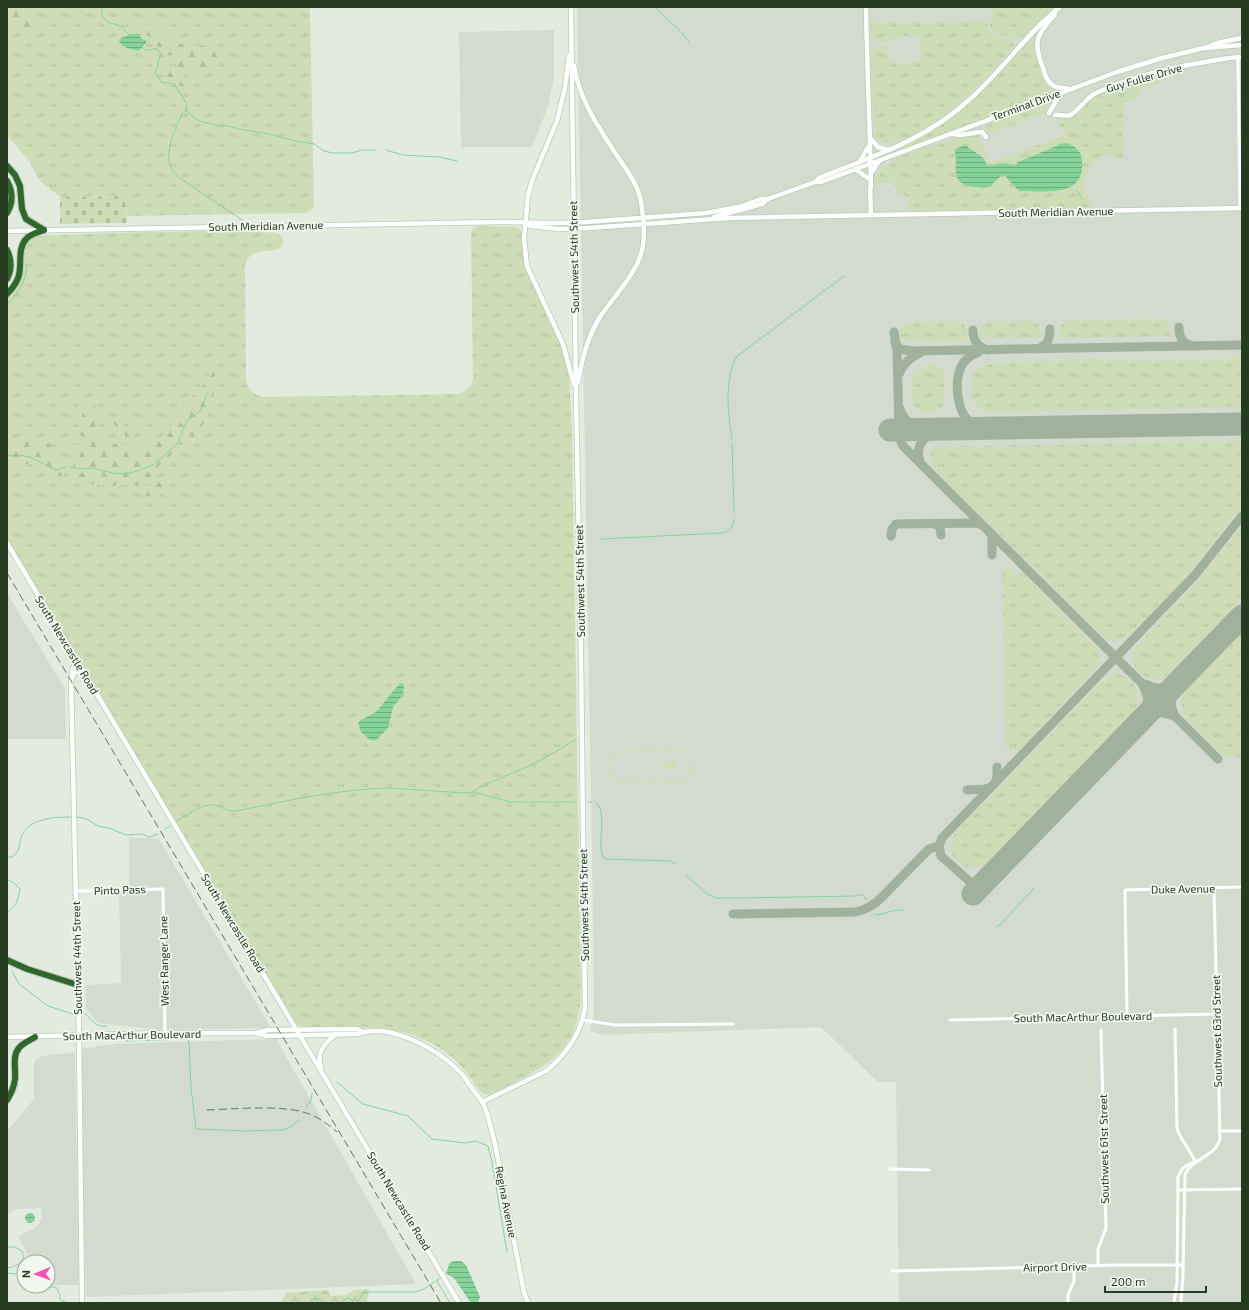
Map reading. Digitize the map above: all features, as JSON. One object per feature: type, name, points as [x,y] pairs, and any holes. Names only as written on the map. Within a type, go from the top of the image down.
[{"type":"highway","points":[[7,166],[15,175],[20,186],[22,209],[26,219],[44,230]]},
{"type":"highway","points":[[7,181],[12,198],[10,209],[7,214]]},
{"type":"highway","points":[[7,294],[18,279],[23,242],[30,236],[44,230]]},
{"type":"highway","points":[[7,250],[10,255],[11,265],[11,271],[7,279]]},
{"type":"highway","points":[[7,960],[27,969],[78,985]]},
{"type":"highway","points":[[7,1100],[14,1085],[16,1051],[35,1036]]},
{"type":"main road","name":"Southwest 54th Street","points":[[482,1102],[546,1071],[562,1057],[574,1041],[583,1020],[585,992],[571,7]]},
{"type":"main road","points":[[866,7],[871,215]]},
{"type":"main road","points":[[1060,7],[1041,30],[1037,44],[1037,54],[1049,81],[1058,87],[1065,87],[1069,89]]},
{"type":"main road","name":"Terminal Drive","points":[[815,182],[819,178],[870,158],[928,132],[959,109],[986,84],[1026,38],[1060,7]]},
{"type":"main road","points":[[1204,48],[1217,43],[1242,38]]},
{"type":"main road","points":[[572,39],[574,67],[582,95],[592,115],[635,183],[640,199],[644,225],[644,244],[639,260],[628,279],[599,318],[587,343],[576,394]]},
{"type":"main road","points":[[572,39],[565,88],[557,121],[528,195],[524,250],[527,266],[563,344],[576,394]]},
{"type":"main road","name":"Terminal Drive","points":[[706,214],[739,207],[761,199],[768,199],[815,182],[821,182],[1069,89],[1133,67],[1204,48],[1242,45]]},
{"type":"main road","name":"Guy Fuller Drive","points":[[1055,115],[1070,115],[1095,93],[1130,81],[1180,67],[1240,57]]},
{"type":"main road","points":[[1049,113],[1060,93]]},
{"type":"main road","points":[[869,107],[867,114],[870,158]]},
{"type":"main road","points":[[950,134],[961,135],[982,132],[986,137]]},
{"type":"main road","points":[[870,138],[878,147],[888,150]]},
{"type":"main road","points":[[860,161],[868,146]]},
{"type":"main road","points":[[871,173],[880,160]]},
{"type":"main road","points":[[870,164],[870,190]]},
{"type":"main road","points":[[855,169],[869,178]]},
{"type":"main road","name":"Terminal Drive","points":[[696,221],[749,208],[762,204],[768,199]]},
{"type":"main road","name":"South Meridian Avenue","points":[[525,223],[530,226],[559,229],[644,225],[730,218],[1241,208]]},
{"type":"main road","name":"South Meridian Avenue","points":[[7,231],[499,222],[525,223],[531,221],[559,223],[706,214]]},
{"type":"main road","name":"South Newcastle Road","points":[[7,543],[459,1303]]},
{"type":"main road","name":"Southwest 44th Street","points":[[78,663],[73,668],[71,679],[79,1036],[82,1303]]},
{"type":"main road","points":[[71,679],[76,671],[84,673]]},
{"type":"main road","name":"South MacArthur Boulevard","points":[[7,1037],[165,1033],[258,1033],[268,1030],[357,1029],[363,1032]]},
{"type":"main road","name":"South MacArthur Boulevard","points":[[258,1033],[267,1036],[358,1034],[363,1032],[381,1031],[408,1038],[431,1049],[445,1059],[460,1072],[482,1102]]},
{"type":"main road","points":[[322,1073],[319,1058],[321,1050],[324,1044],[336,1034]]},
{"type":"main road","name":"Regina Avenue","points":[[482,1102],[495,1144],[512,1235],[524,1292],[528,1303]]},
{"type":"street","points":[[1240,57],[1241,208]]},
{"type":"street","name":"Duke Avenue","points":[[1127,1016],[1125,890],[1242,887]]},
{"type":"street","name":"Southwest 63rd Street","points":[[1181,1303],[1184,1265],[1185,1174],[1196,1162],[1216,1149],[1220,1140],[1214,888]]},
{"type":"street","name":"Pinto Pass","points":[[76,891],[163,889]]},
{"type":"street","name":"West Ranger Lane","points":[[163,889],[165,1033]]},
{"type":"street","name":"South MacArthur Boulevard","points":[[950,1020],[1216,1014]]},
{"type":"street","points":[[583,1020],[615,1026],[733,1024]]},
{"type":"street","points":[[1175,1029],[1177,1128],[1196,1162]]},
{"type":"street","name":"Southwest 61st Street","points":[[1098,1266],[1098,1250],[1106,1228],[1101,1030]]},
{"type":"street","points":[[1219,1131],[1242,1131]]},
{"type":"street","name":"Southwest 63rd Street","points":[[1174,1303],[1177,1282],[1178,1190],[1180,1172],[1188,1164],[1196,1162]]},
{"type":"street","points":[[890,1169],[929,1170]]},
{"type":"street","points":[[1178,1190],[1242,1189]]},
{"type":"street","name":"Airport Drive","points":[[892,1270],[1184,1265]]},
{"type":"street","points":[[1068,1303],[1068,1295],[1074,1282],[1074,1266]]},
{"type":"shaded area","points":[[577,7],[1242,7],[1242,1303],[899,1303],[896,1082],[878,1082],[821,1027],[604,1035],[590,1031],[594,1015],[592,852]]},
{"type":"shaded area","points":[[554,30],[554,78],[548,106],[532,147],[461,147],[459,32]]},
{"type":"shaded area","points":[[131,34],[139,34],[142,39],[147,41],[138,51],[127,48],[119,42],[121,38]]},
{"type":"shaded area","points":[[1066,143],[1075,147],[1080,152],[1082,158],[1081,174],[1077,182],[1070,187],[1061,190],[1040,192],[1020,191],[1004,175],[1002,175],[989,187],[974,187],[964,185],[960,182],[956,174],[955,149],[965,145],[983,158],[988,166],[1002,163],[1015,166],[1018,162]]},
{"type":"shaded area","points":[[7,593],[65,689],[66,739],[7,739]]},
{"type":"shaded area","points":[[400,683],[404,685],[403,695],[393,707],[388,728],[376,740],[370,740],[361,732],[358,723],[376,712]]},
{"type":"shaded area","points":[[129,837],[159,839],[271,1028],[162,1030],[98,1023],[86,1008],[86,985],[121,983],[119,892],[129,892]]},
{"type":"shaded area","points":[[276,1039],[416,1284],[86,1297],[83,1188],[82,1049],[114,1044]]},
{"type":"shaded area","points":[[75,1052],[79,1285],[56,1285],[56,1254],[28,1254],[18,1236],[35,1228],[39,1224],[42,1217],[41,1208],[17,1209],[7,1214],[7,1131],[34,1099],[34,1061],[43,1056]]},
{"type":"shaded area","points":[[28,1213],[32,1213],[34,1214],[34,1222],[28,1223],[25,1220],[25,1216]]},
{"type":"shaded area","points":[[453,1261],[461,1261],[466,1265],[480,1297],[478,1303],[471,1303],[454,1278],[446,1274],[449,1264]]},
{"type":"green space","points":[[7,7],[310,7],[314,207],[306,213],[127,216],[126,196],[60,197],[40,181],[29,161],[7,135]]},
{"type":"green space","points":[[10,7],[30,7],[34,14],[32,19],[32,28],[29,30],[23,29],[7,34],[7,9]]},
{"type":"green space","points":[[68,7],[104,7],[95,14],[93,12],[70,14]]},
{"type":"green space","points":[[132,7],[131,10],[124,11],[122,15],[119,15],[117,12],[119,8]]},
{"type":"green space","points":[[992,7],[1054,7],[1024,35],[1018,38],[1013,38],[993,32],[990,28],[989,23],[992,21]]},
{"type":"green space","points":[[872,19],[877,20],[878,23],[984,21],[987,22],[988,28],[994,35],[1012,41],[1015,44],[964,99],[936,121],[902,140],[892,140],[886,143],[880,140],[874,141],[871,47],[887,46],[887,51],[889,51],[889,63],[919,62],[920,48],[919,36],[900,36],[900,39],[887,39],[886,42],[879,42],[878,40],[872,42]]},
{"type":"green space","points":[[150,24],[156,26],[162,35],[174,42],[186,45],[210,46],[222,54],[221,60],[197,74],[194,74],[189,67],[187,67],[188,71],[184,76],[187,81],[186,86],[179,86],[178,83],[167,80],[164,76],[164,69],[166,67],[175,68],[177,63],[172,55],[161,53],[153,39],[146,34],[144,30],[146,28],[145,25]]},
{"type":"green space","points":[[1038,29],[1035,46],[1037,63],[1040,72],[1045,79],[1050,85],[1057,89],[1058,92],[902,150],[901,148],[907,144],[932,132],[962,110]]},
{"type":"green space","points":[[1156,75],[1161,76],[1161,83],[1142,88],[1140,90],[1139,97],[1123,104],[1123,159],[1116,159],[1111,155],[1100,157],[1091,165],[1090,170],[1085,174],[1086,182],[1084,182],[1082,186],[1086,194],[1092,200],[1091,205],[1084,208],[910,212],[906,196],[901,194],[896,195],[897,186],[894,185],[894,182],[878,183],[876,186],[877,195],[876,197],[874,195],[874,177],[879,175],[884,166],[888,166],[895,161],[896,158],[956,138],[978,133],[989,163],[1064,136],[1056,117],[1073,116],[1090,98],[1098,94]]},
{"type":"green space","points":[[1052,100],[1054,102],[1048,112],[989,133],[986,132],[983,126]]},
{"type":"green space","points":[[126,196],[127,223],[60,224],[60,197]]},
{"type":"green space","points":[[478,226],[517,227],[521,230],[525,261],[561,343],[569,374],[572,429],[581,1000],[574,1030],[568,1042],[551,1061],[527,1076],[496,1092],[485,1095],[453,1058],[431,1043],[418,1037],[378,1028],[304,1027],[298,1025],[292,1019],[7,540],[7,297],[15,287],[22,250],[30,239],[36,236],[108,233],[253,230],[277,233],[283,239],[282,245],[279,249],[254,253],[245,265],[246,379],[249,389],[257,395],[264,397],[455,394],[467,389],[471,385],[473,378],[471,235],[473,228]]},
{"type":"green space","points":[[1155,318],[1168,323],[1170,328],[1169,336],[1060,338],[1059,335],[1061,325],[1069,321]]},
{"type":"green space","points":[[1030,321],[1037,324],[1041,329],[1040,338],[981,339],[979,333],[980,328],[989,322]]},
{"type":"green space","points":[[958,322],[964,325],[968,331],[966,340],[901,341],[901,330],[908,323]]},
{"type":"green space","points":[[1241,357],[1242,406],[1237,407],[988,412],[976,406],[971,396],[971,382],[974,372],[982,366],[989,364],[1100,359],[1148,361],[1211,360]]},
{"type":"green space","points":[[936,365],[943,371],[944,374],[944,402],[941,408],[934,412],[922,412],[917,409],[911,398],[910,385],[914,373],[918,369]]},
{"type":"green space","points":[[212,371],[215,374],[212,386],[214,392],[206,420],[194,437],[185,439],[184,444],[179,445],[175,451],[158,467],[152,482],[137,486],[117,483],[115,486],[100,485],[97,482],[88,486],[79,485],[77,483],[74,445],[81,445],[88,439],[80,436],[79,432],[84,429],[83,426],[78,425],[84,412],[78,409],[78,405],[82,402],[88,408],[95,406],[100,409],[101,415],[96,421],[93,431],[99,432],[98,438],[100,441],[107,442],[108,440],[114,441],[114,444],[128,444],[125,438],[125,433],[119,431],[117,435],[114,434],[116,426],[113,422],[115,419],[120,421],[132,435],[132,443],[136,448],[140,448],[139,444],[149,444],[163,436],[176,420],[186,428],[195,421],[199,421],[199,415],[188,420],[183,418],[183,416],[176,417],[179,411],[183,411],[183,405],[186,401],[190,400],[198,389],[207,382],[206,379]]},
{"type":"green space","points":[[17,436],[23,442],[31,442],[33,444],[41,441],[52,445],[54,447],[52,456],[55,460],[65,463],[64,474],[59,477],[53,470],[48,471],[42,467],[43,464],[35,460],[31,464],[17,464],[7,457],[7,439]]},
{"type":"green space","points":[[1242,441],[1242,505],[1185,579],[1147,618],[1128,636],[1120,641],[1111,641],[1107,639],[1085,619],[939,474],[930,458],[934,447]]},
{"type":"green space","points":[[156,480],[163,486],[163,493],[154,497],[144,495],[142,491],[144,487],[153,484]]},
{"type":"green space","points":[[1242,526],[1242,599],[1167,676],[1161,679],[1154,679],[1145,676],[1137,669],[1133,661],[1133,654],[1136,647],[1194,586]]},
{"type":"green space","points":[[1007,566],[1017,575],[1021,571],[1097,649],[1100,658],[1097,667],[1020,749],[1011,750],[1008,749],[1006,745],[1002,570]]},
{"type":"green space","points":[[1242,633],[1242,758],[1229,758],[1214,746],[1189,720],[1182,710],[1181,701],[1184,692]]},
{"type":"green space","points":[[1116,674],[1128,678],[1135,687],[1138,698],[1135,710],[985,865],[973,868],[964,866],[956,860],[950,847],[952,838],[957,831],[1104,680]]},
{"type":"green space","points":[[623,749],[683,749],[692,757],[694,763],[693,774],[683,783],[624,784],[617,782],[609,773],[609,762],[611,757],[616,752]],"holes":[[[678,750],[684,752],[691,759],[692,769],[690,774],[681,781],[624,782],[618,780],[611,773],[610,764],[612,759],[621,751]]]},
{"type":"green space","points":[[663,762],[676,762],[677,770],[663,770]]},
{"type":"green space","points":[[369,1289],[367,1301],[372,1303],[280,1303],[287,1293],[328,1290],[331,1296],[346,1295],[355,1290]]},
{"type":"waterway","points":[[102,7],[102,17],[108,22],[120,26],[129,35]]},
{"type":"waterway","points":[[655,7],[683,34],[689,42]]},
{"type":"waterway","points":[[142,47],[145,50],[157,49],[161,54],[155,73],[161,82],[174,84],[186,103],[186,110],[199,121],[314,144],[324,151],[333,153],[352,153],[362,150],[375,150]]},
{"type":"waterway","points":[[186,110],[182,114],[175,129],[170,146],[169,162],[172,170],[178,177],[242,220]]},
{"type":"waterway","points":[[386,150],[403,155],[439,157],[457,161]]},
{"type":"waterway","points":[[1077,191],[1082,199]]},
{"type":"waterway","points":[[7,305],[21,286],[25,276],[27,264]]},
{"type":"waterway","points":[[732,439],[728,408],[728,387],[732,367],[736,357],[844,276]]},
{"type":"waterway","points":[[69,467],[85,469],[92,468],[113,473],[127,474],[153,465],[177,444],[187,421],[201,410],[207,393]]},
{"type":"waterway","points":[[732,443],[734,513]]},
{"type":"waterway","points":[[7,456],[18,455],[30,457],[56,470],[65,467]]},
{"type":"waterway","points":[[601,539],[721,533],[730,529],[734,520]]},
{"type":"waterway","points":[[474,791],[490,782],[534,763],[575,740]]},
{"type":"waterway","points":[[177,821],[196,809],[207,805],[218,806],[236,811],[312,796],[390,788],[464,793],[474,792],[510,802],[575,802]]},
{"type":"waterway","points":[[595,802],[599,807],[601,814],[601,847],[602,854],[605,859],[670,861],[676,864]]},
{"type":"waterway","points":[[7,857],[12,857],[17,852],[24,831],[29,826],[50,818],[71,817]]},
{"type":"waterway","points":[[77,817],[87,819],[98,826],[109,828],[126,835],[142,834],[149,837],[158,834]]},
{"type":"waterway","points":[[165,829],[170,826]]},
{"type":"waterway","points":[[686,875],[707,894],[716,898],[856,896],[862,894],[867,900]]},
{"type":"waterway","points":[[7,879],[20,889],[15,905],[7,912]]},
{"type":"waterway","points":[[996,927],[1001,924],[1034,888]]},
{"type":"waterway","points":[[874,915],[903,910]]},
{"type":"waterway","points":[[12,971],[19,984],[48,1006],[73,1014]]},
{"type":"waterway","points":[[84,1013],[97,1025],[107,1026]]},
{"type":"waterway","points":[[125,1041],[188,1039],[191,1088],[196,1129],[245,1131],[282,1130],[289,1128],[299,1120]]},
{"type":"waterway","points":[[337,1082],[363,1104],[408,1116],[432,1139],[465,1143],[476,1141],[488,1146],[507,1252]]},
{"type":"waterway","points":[[306,1107],[311,1100],[312,1093]]},
{"type":"waterway","points":[[7,1247],[15,1247],[22,1251],[24,1258],[17,1265],[7,1268]]},
{"type":"waterway","points":[[7,1273],[15,1274],[21,1272],[22,1275],[19,1276],[18,1279],[25,1288],[34,1289],[56,1287],[60,1295],[60,1300],[68,1303]]},
{"type":"waterway","points":[[357,1303],[365,1292],[414,1292],[422,1290],[439,1279]]},
{"type":"waterway","points":[[437,1281],[450,1303]]},
{"type":"waterway","points":[[309,1303],[315,1298],[320,1299],[325,1303]]},
{"type":"waterway","points":[[342,1303],[348,1298],[355,1303]]},
{"type":"taxiway","points":[[1179,327],[1182,340],[1186,344],[1193,346]]},
{"type":"taxiway","points":[[1037,349],[1046,344],[1050,329]]},
{"type":"taxiway","points":[[973,330],[977,343],[981,347],[988,350]]},
{"type":"taxiway","points":[[894,332],[897,352],[899,430],[903,446],[1218,759]]},
{"type":"taxiway","points":[[895,343],[900,349],[912,351],[1242,345]]},
{"type":"taxiway","points":[[979,352],[968,358],[961,367],[957,387],[959,403],[964,415],[975,425],[1000,428]]},
{"type":"taxiway","points":[[899,374],[907,361],[920,353]]},
{"type":"taxiway","points":[[900,409],[910,424],[927,430]]},
{"type":"taxiway","points":[[1236,424],[1242,423]]},
{"type":"taxiway","points":[[921,464],[918,452],[919,447],[925,438],[941,430]]},
{"type":"taxiway","points":[[978,889],[941,856],[939,846],[942,838],[1195,575],[1242,516]]},
{"type":"taxiway","points":[[891,536],[892,529],[896,524],[976,523],[982,525]]},
{"type":"taxiway","points":[[934,524],[940,526],[941,535]]},
{"type":"taxiway","points":[[990,533],[992,537],[992,555]]},
{"type":"taxiway","points":[[1145,684],[1154,688],[1163,688],[1168,687],[1180,680]]},
{"type":"taxiway","points":[[1174,714],[1172,698],[1178,683]]},
{"type":"taxiway","points":[[1137,725],[1148,707],[1146,692],[1143,686]]},
{"type":"taxiway","points":[[1142,720],[1149,715],[1157,713],[1165,713],[1173,716]]},
{"type":"taxiway","points":[[995,783],[997,778],[997,767]]},
{"type":"taxiway","points":[[967,790],[986,789],[991,787]]},
{"type":"taxiway","points":[[733,914],[855,912],[863,910],[878,901],[929,849],[939,846]]},
{"type":"runway","points":[[890,430],[1242,424]]},
{"type":"runway","points":[[973,894],[1242,616]]},
{"type":"railway","points":[[7,573],[441,1303]]},
{"type":"railway","points":[[207,1110],[256,1108],[293,1110],[307,1113],[316,1117],[337,1132]]}]
